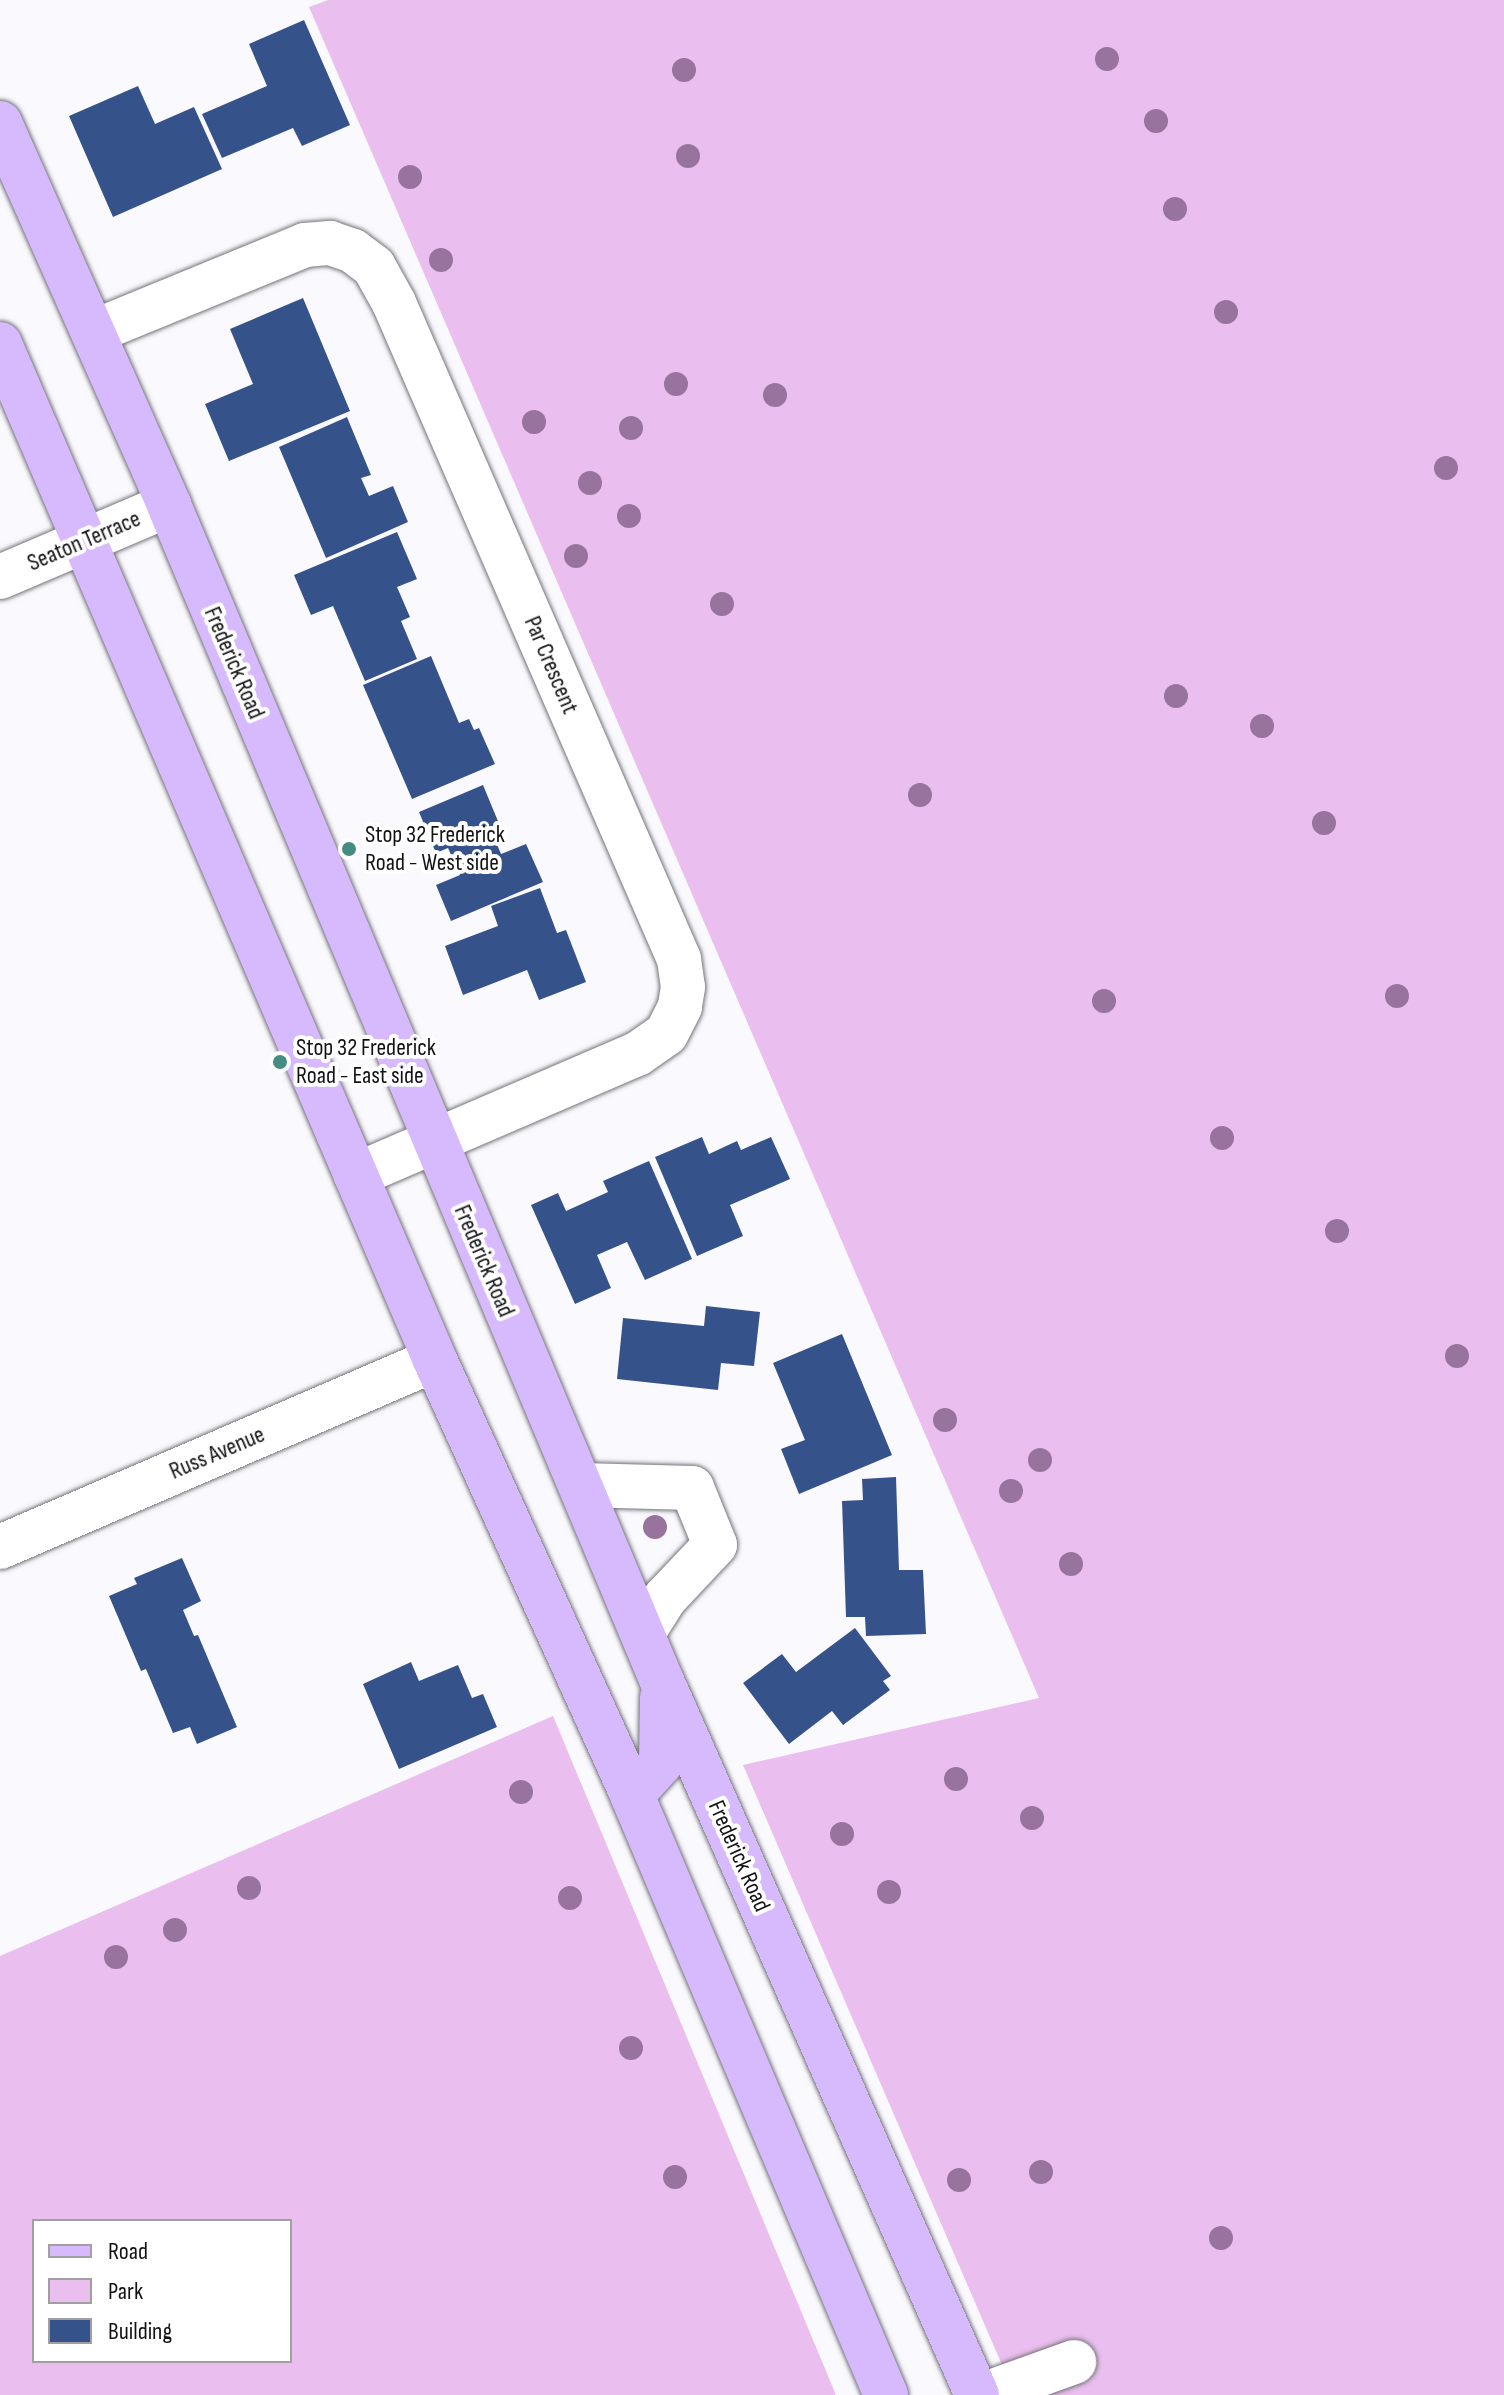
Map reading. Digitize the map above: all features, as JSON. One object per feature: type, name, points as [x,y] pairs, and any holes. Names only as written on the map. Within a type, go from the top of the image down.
[{"type":"main road","name":"Frederick Road","points":[[0,123],[169,505],[433,1142],[644,1632],[662,1681],[980,2395]]},
{"type":"main road","points":[[0,344],[435,1360],[632,1795],[886,2395]]},
{"type":"main road","points":[[632,1795],[661,1763],[662,1681]]},
{"type":"street","name":"Par Crescent","points":[[93,332],[305,245],[330,243],[353,251],[374,267],[394,303],[679,959],[683,987],[680,1007],[666,1034],[637,1054],[356,1175]]},
{"type":"street","name":"Seaton Terrace","points":[[0,577],[169,505]]},
{"type":"street","name":"Russ Avenue","points":[[0,1547],[435,1360]]},
{"type":"street","points":[[581,1485],[692,1488],[715,1545],[665,1598],[644,1632]]},
{"type":"street","points":[[980,2395],[1074,2362]]},
{"type":"green space","points":[[328,0],[1504,0],[1504,2395],[1015,2395],[743,1765],[1039,1698],[309,7]]},
{"type":"green space","points":[[553,1716],[836,2395],[0,2395],[0,1956]]},
{"type":"building","points":[[304,20],[350,125],[302,146],[293,128],[222,158],[202,114],[267,86],[249,44]]},
{"type":"building","points":[[138,86],[155,124],[194,107],[222,169],[113,217],[69,116]]},
{"type":"building","points":[[303,298],[350,411],[229,461],[205,404],[253,384],[230,329]]},
{"type":"building","points":[[347,417],[371,475],[361,478],[369,496],[393,486],[408,522],[326,558],[279,447]]},
{"type":"building","points":[[397,532],[417,579],[397,587],[410,617],[401,621],[417,659],[365,681],[333,606],[311,615],[294,575]]},
{"type":"building","points":[[431,656],[459,723],[469,719],[474,730],[479,728],[495,764],[412,799],[363,685]]},
{"type":"building","points":[[483,785],[500,826],[491,830],[501,854],[526,844],[543,882],[451,921],[436,885],[460,875],[448,848],[436,853],[419,812]]},
{"type":"building","points":[[540,888],[557,933],[566,930],[586,982],[539,1000],[527,970],[463,995],[445,946],[498,926],[491,906]]},
{"type":"building","points":[[702,1137],[709,1154],[737,1141],[741,1150],[771,1137],[790,1179],[730,1205],[743,1236],[697,1256],[655,1157]]},
{"type":"building","points":[[649,1161],[692,1259],[645,1280],[627,1242],[597,1255],[611,1288],[575,1304],[531,1205],[558,1193],[566,1211],[608,1192],[603,1181]]},
{"type":"building","points":[[706,1306],[760,1312],[754,1366],[721,1363],[718,1390],[617,1379],[623,1318],[704,1326]]},
{"type":"building","points":[[842,1334],[892,1455],[799,1494],[781,1449],[805,1440],[773,1363]]},
{"type":"building","points":[[896,1477],[899,1570],[923,1570],[926,1634],[866,1636],[865,1617],[846,1617],[842,1501],[863,1500],[862,1479]]},
{"type":"building","points":[[182,1558],[201,1601],[183,1610],[194,1636],[198,1635],[237,1727],[197,1744],[190,1727],[173,1733],[146,1669],[141,1671],[109,1596],[137,1584],[134,1578]]},
{"type":"building","points":[[855,1628],[891,1676],[883,1681],[890,1690],[843,1725],[832,1711],[789,1744],[743,1683],[782,1654],[796,1672]]},
{"type":"building","points":[[411,1662],[419,1681],[458,1665],[472,1698],[483,1694],[497,1727],[399,1769],[363,1684]]},
{"type":"place","name":"Stop 32 Frederick Road - West side","points":[[349,849]]},
{"type":"place","name":"Stop 32 Frederick Road - East side","points":[[280,1062]]}]
